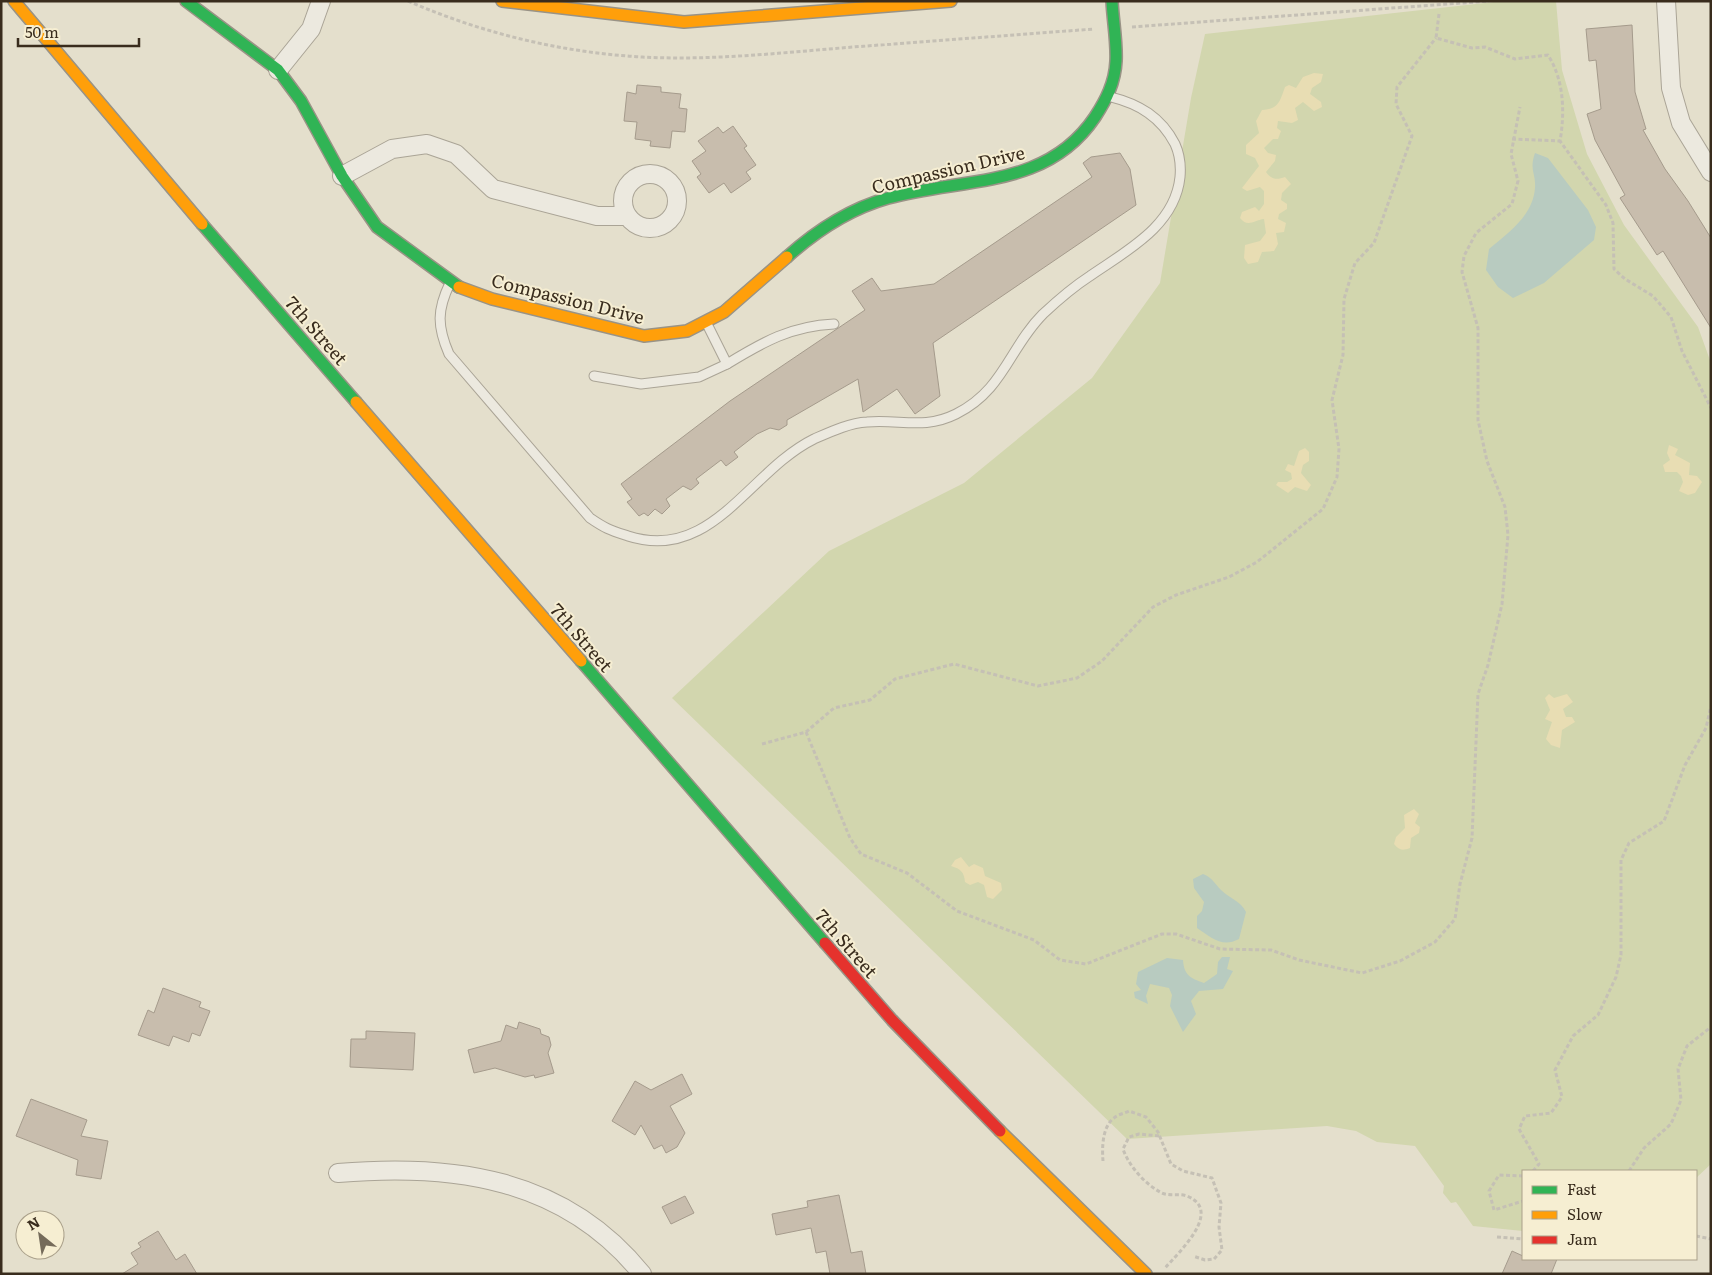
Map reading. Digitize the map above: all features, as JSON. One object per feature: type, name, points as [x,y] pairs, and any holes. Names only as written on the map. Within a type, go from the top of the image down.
[{"type":"street","name":"7th Street","points":[[14,1],[131,142],[892,1020],[1146,1274]]},
{"type":"street","name":"Compassion Drive","points":[[186,1],[278,70],[301,101],[342,176],[377,227],[450,282],[492,299],[644,336],[686,331],[724,312],[811,236],[847,213],[888,198],[1015,175],[1053,159],[1083,135],[1109,96],[1116,62],[1112,1]]},
{"type":"street","points":[[278,70],[310,29],[321,1]]},
{"type":"street","points":[[502,1],[684,22],[951,1]]},
{"type":"street","points":[[1666,1],[1671,88],[1681,123],[1711,172]]},
{"type":"street","points":[[342,176],[392,149],[427,144],[456,154],[492,190],[597,216],[627,216]]},
{"type":"street","points":[[338,1173],[417,1169],[460,1173],[497,1181],[531,1193],[573,1214],[613,1243],[642,1274]]},
{"type":"lane","points":[[450,282],[441,306],[439,324],[449,354],[590,518],[608,530],[652,542],[684,538],[709,524],[784,460],[823,435],[865,422],[924,424],[956,414],[979,400],[998,380],[1040,317],[1073,288],[1129,249],[1156,227],[1174,203],[1178,190],[1180,170],[1176,147],[1170,134],[1147,111],[1135,103],[1109,96]]},
{"type":"lane","points":[[706,321],[727,364]]},
{"type":"lane","points":[[594,376],[642,384],[698,377],[727,364],[758,345],[793,329],[834,324]]},
{"type":"path","points":[[408,1],[491,33],[553,46],[627,56],[696,58],[1489,1]]},
{"type":"path","points":[[762,744],[806,732],[834,708],[870,700],[894,679],[954,664],[1038,686],[1077,678],[1102,661],[1153,606],[1176,595],[1229,577],[1257,562],[1323,509],[1338,477],[1339,449],[1332,400],[1343,355],[1344,299],[1355,263],[1374,243],[1412,136],[1396,104],[1396,87],[1436,38],[1438,14]]},
{"type":"path","points":[[1436,38],[1472,48],[1485,47],[1515,59],[1548,55],[1557,70],[1564,117],[1560,141],[1606,205],[1613,223],[1614,269],[1625,279],[1653,296],[1671,317],[1682,351],[1711,408]]},
{"type":"path","points":[[806,732],[850,838],[861,854],[907,874],[957,910],[1034,940],[1060,960],[1086,964],[1162,934],[1176,934],[1220,949],[1271,950],[1299,960],[1362,973],[1400,961],[1435,942],[1455,919],[1460,884],[1472,838],[1478,694],[1488,665],[1502,604],[1508,535],[1505,507],[1487,461],[1478,420],[1478,328],[1462,272],[1464,256],[1476,233],[1512,204],[1518,181],[1510,154],[1520,107]]},
{"type":"path","points":[[1512,139],[1560,141]]},
{"type":"path","points":[[1535,1170],[1539,1164],[1519,1128],[1525,1116],[1551,1113],[1562,1097],[1554,1070],[1573,1036],[1598,1016],[1616,977],[1620,955],[1621,860],[1629,843],[1664,821],[1685,765],[1706,728],[1711,706]]},
{"type":"path","points":[[1630,1170],[1644,1148],[1672,1124],[1681,1100],[1678,1069],[1688,1046],[1711,1027]]},
{"type":"path","points":[[1103,1161],[1102,1148],[1105,1133],[1113,1118],[1129,1111],[1146,1117],[1159,1136],[1171,1164],[1183,1172],[1196,1173],[1212,1178],[1218,1190],[1221,1203],[1219,1227],[1222,1250],[1214,1259],[1205,1260],[1193,1256]]},
{"type":"path","points":[[1159,1136],[1139,1134],[1129,1137],[1123,1149],[1127,1162],[1162,1193],[1188,1196],[1199,1207],[1202,1216],[1198,1229],[1193,1236],[1160,1274]]},
{"type":"path","points":[[1522,1176],[1499,1176],[1489,1191],[1494,1210],[1522,1201]]},
{"type":"path","points":[[1697,1236],[1711,1239]]},
{"type":"path","points":[[1497,1237],[1522,1239]]},
{"type":"green space","points":[[1503,1],[1556,1],[1562,70],[1587,154],[1624,225],[1698,327],[1711,363],[1711,1164],[1697,1177],[1697,1170],[1522,1170],[1522,1231],[1473,1226],[1456,1202],[1451,1203],[1443,1193],[1444,1186],[1415,1146],[1377,1142],[1356,1131],[1327,1126],[1127,1139],[672,698],[829,551],[964,483],[1092,378],[1160,283],[1191,98],[1205,34]]},
{"type":"sand","points":[[1314,73],[1323,74],[1321,82],[1312,88],[1310,94],[1321,102],[1322,107],[1314,111],[1303,102],[1295,108],[1298,120],[1292,123],[1278,121],[1277,128],[1281,131],[1278,139],[1273,139],[1264,148],[1268,153],[1276,155],[1275,161],[1266,172],[1275,179],[1285,177],[1291,184],[1282,193],[1281,200],[1287,204],[1287,209],[1279,214],[1278,219],[1286,223],[1284,232],[1276,233],[1278,244],[1274,251],[1262,252],[1258,262],[1248,264],[1244,258],[1245,245],[1260,241],[1266,233],[1264,219],[1246,223],[1240,218],[1242,212],[1255,207],[1259,211],[1264,204],[1264,191],[1260,187],[1247,191],[1242,188],[1259,166],[1255,158],[1246,154],[1246,145],[1259,133],[1256,121],[1262,110],[1272,108],[1278,103],[1285,87],[1289,85],[1296,88],[1303,77]]},
{"type":"sand","points":[[1669,445],[1678,449],[1675,455],[1690,463],[1689,475],[1697,476],[1702,482],[1695,493],[1688,495],[1679,491],[1683,482],[1681,476],[1677,472],[1665,472],[1663,465],[1670,460],[1667,453]]},
{"type":"sand","points":[[1305,448],[1309,452],[1309,461],[1303,465],[1301,473],[1311,485],[1307,491],[1295,487],[1288,493],[1276,485],[1278,482],[1287,482],[1292,479],[1291,473],[1285,470],[1288,464],[1294,466],[1299,451]]},
{"type":"sand","points":[[1549,694],[1554,698],[1567,694],[1573,702],[1563,709],[1566,717],[1572,717],[1575,722],[1562,730],[1560,748],[1551,745],[1546,739],[1552,722],[1545,719],[1550,710],[1545,698]]},
{"type":"sand","points":[[1414,809],[1419,814],[1415,823],[1420,827],[1419,833],[1411,838],[1410,848],[1397,848],[1394,844],[1396,837],[1405,828],[1404,815]]},
{"type":"sand","points":[[961,857],[969,867],[974,864],[983,868],[985,876],[1001,883],[1002,890],[993,899],[987,897],[984,885],[978,882],[970,885],[965,882],[961,871],[951,866],[955,860]]},
{"type":"shaded area","points":[[1535,153],[1548,158],[1588,210],[1596,227],[1594,240],[1544,283],[1513,298],[1498,287],[1486,270],[1489,249],[1518,223],[1530,207],[1535,188],[1533,164]]},
{"type":"shaded area","points":[[1203,874],[1211,879],[1224,893],[1238,902],[1246,912],[1239,939],[1233,942],[1217,941],[1197,928],[1197,916],[1202,911],[1204,902],[1194,888],[1193,879]]},
{"type":"shaded area","points":[[1222,957],[1230,957],[1227,969],[1233,971],[1223,989],[1199,991],[1191,1001],[1196,1014],[1183,1032],[1170,1006],[1172,995],[1169,988],[1150,984],[1146,996],[1148,1004],[1135,998],[1134,992],[1141,990],[1136,984],[1138,972],[1167,958],[1183,960],[1186,973],[1204,983],[1217,974],[1218,962]]},
{"type":"building","points":[[1632,25],[1635,92],[1646,129],[1643,130],[1665,169],[1711,238],[1711,328],[1663,251],[1657,255],[1620,198],[1625,195],[1595,140],[1587,114],[1601,109],[1596,60],[1589,61],[1586,29]]},
{"type":"building","points":[[637,85],[661,87],[661,92],[681,94],[679,108],[687,109],[685,132],[672,131],[670,148],[650,146],[651,141],[635,139],[637,122],[624,121],[627,92],[636,94]]},
{"type":"building","points":[[733,126],[747,146],[744,148],[756,165],[746,172],[751,179],[731,193],[724,183],[709,193],[697,177],[701,174],[692,161],[706,151],[698,141],[718,127],[723,133]]},
{"type":"building","points":[[1120,153],[1130,169],[1136,205],[933,343],[940,396],[915,414],[897,389],[863,412],[858,379],[787,420],[787,425],[779,430],[770,428],[757,434],[734,452],[738,457],[726,466],[721,460],[696,479],[699,483],[691,490],[683,486],[666,499],[670,506],[662,514],[655,509],[648,516],[644,513],[639,516],[627,502],[632,499],[621,484],[730,401],[865,310],[852,291],[872,278],[881,291],[934,284],[1092,177],[1083,163],[1091,157]]},
{"type":"building","points":[[163,988],[201,1002],[199,1007],[210,1011],[200,1036],[192,1033],[189,1042],[173,1036],[169,1046],[138,1035],[148,1010],[154,1013]]},
{"type":"building","points":[[519,1022],[540,1029],[541,1034],[549,1037],[551,1045],[548,1053],[554,1073],[535,1078],[534,1075],[525,1077],[495,1068],[474,1073],[468,1050],[501,1041],[506,1025],[517,1029]]},
{"type":"building","points":[[366,1031],[415,1033],[413,1070],[350,1067],[351,1039],[366,1039]]},
{"type":"building","points":[[682,1074],[692,1094],[670,1106],[685,1133],[677,1147],[666,1153],[662,1145],[654,1149],[641,1125],[635,1135],[612,1121],[635,1081],[651,1090]]},
{"type":"building","points":[[31,1099],[87,1120],[81,1136],[108,1141],[101,1179],[76,1175],[78,1160],[16,1136]]},
{"type":"building","points":[[839,1195],[851,1253],[862,1251],[866,1274],[830,1274],[826,1251],[816,1253],[811,1228],[776,1235],[772,1214],[808,1207],[807,1201]]},
{"type":"building","points":[[685,1196],[694,1213],[671,1224],[662,1207]]},
{"type":"building","points":[[158,1231],[176,1260],[185,1254],[197,1274],[122,1274],[138,1264],[131,1253],[141,1247],[138,1243]]},
{"type":"building","points":[[1512,1251],[1522,1256],[1522,1260],[1557,1260],[1551,1274],[1502,1274]]},
{"type":"traffic: fast","points":[[186,1],[278,70],[301,101],[342,176],[377,227],[459,287]]},
{"type":"traffic: fast","points":[[787,257],[822,229],[860,208],[916,191],[1001,177],[1027,169],[1052,158],[1075,141],[1099,111],[1114,77],[1116,54],[1112,1]]},
{"type":"traffic: fast","points":[[202,224],[356,402]]},
{"type":"traffic: fast","points":[[581,661],[825,943]]},
{"type":"traffic: slow","points":[[14,1],[202,224]]},
{"type":"traffic: slow","points":[[502,1],[684,22],[951,1]]},
{"type":"traffic: slow","points":[[459,287],[492,299],[644,336],[687,331],[724,312],[787,257]]},
{"type":"traffic: slow","points":[[356,402],[581,661]]},
{"type":"traffic: slow","points":[[1000,1131],[1146,1274]]},
{"type":"traffic: jam","points":[[825,943],[892,1020],[1000,1131]]}]
